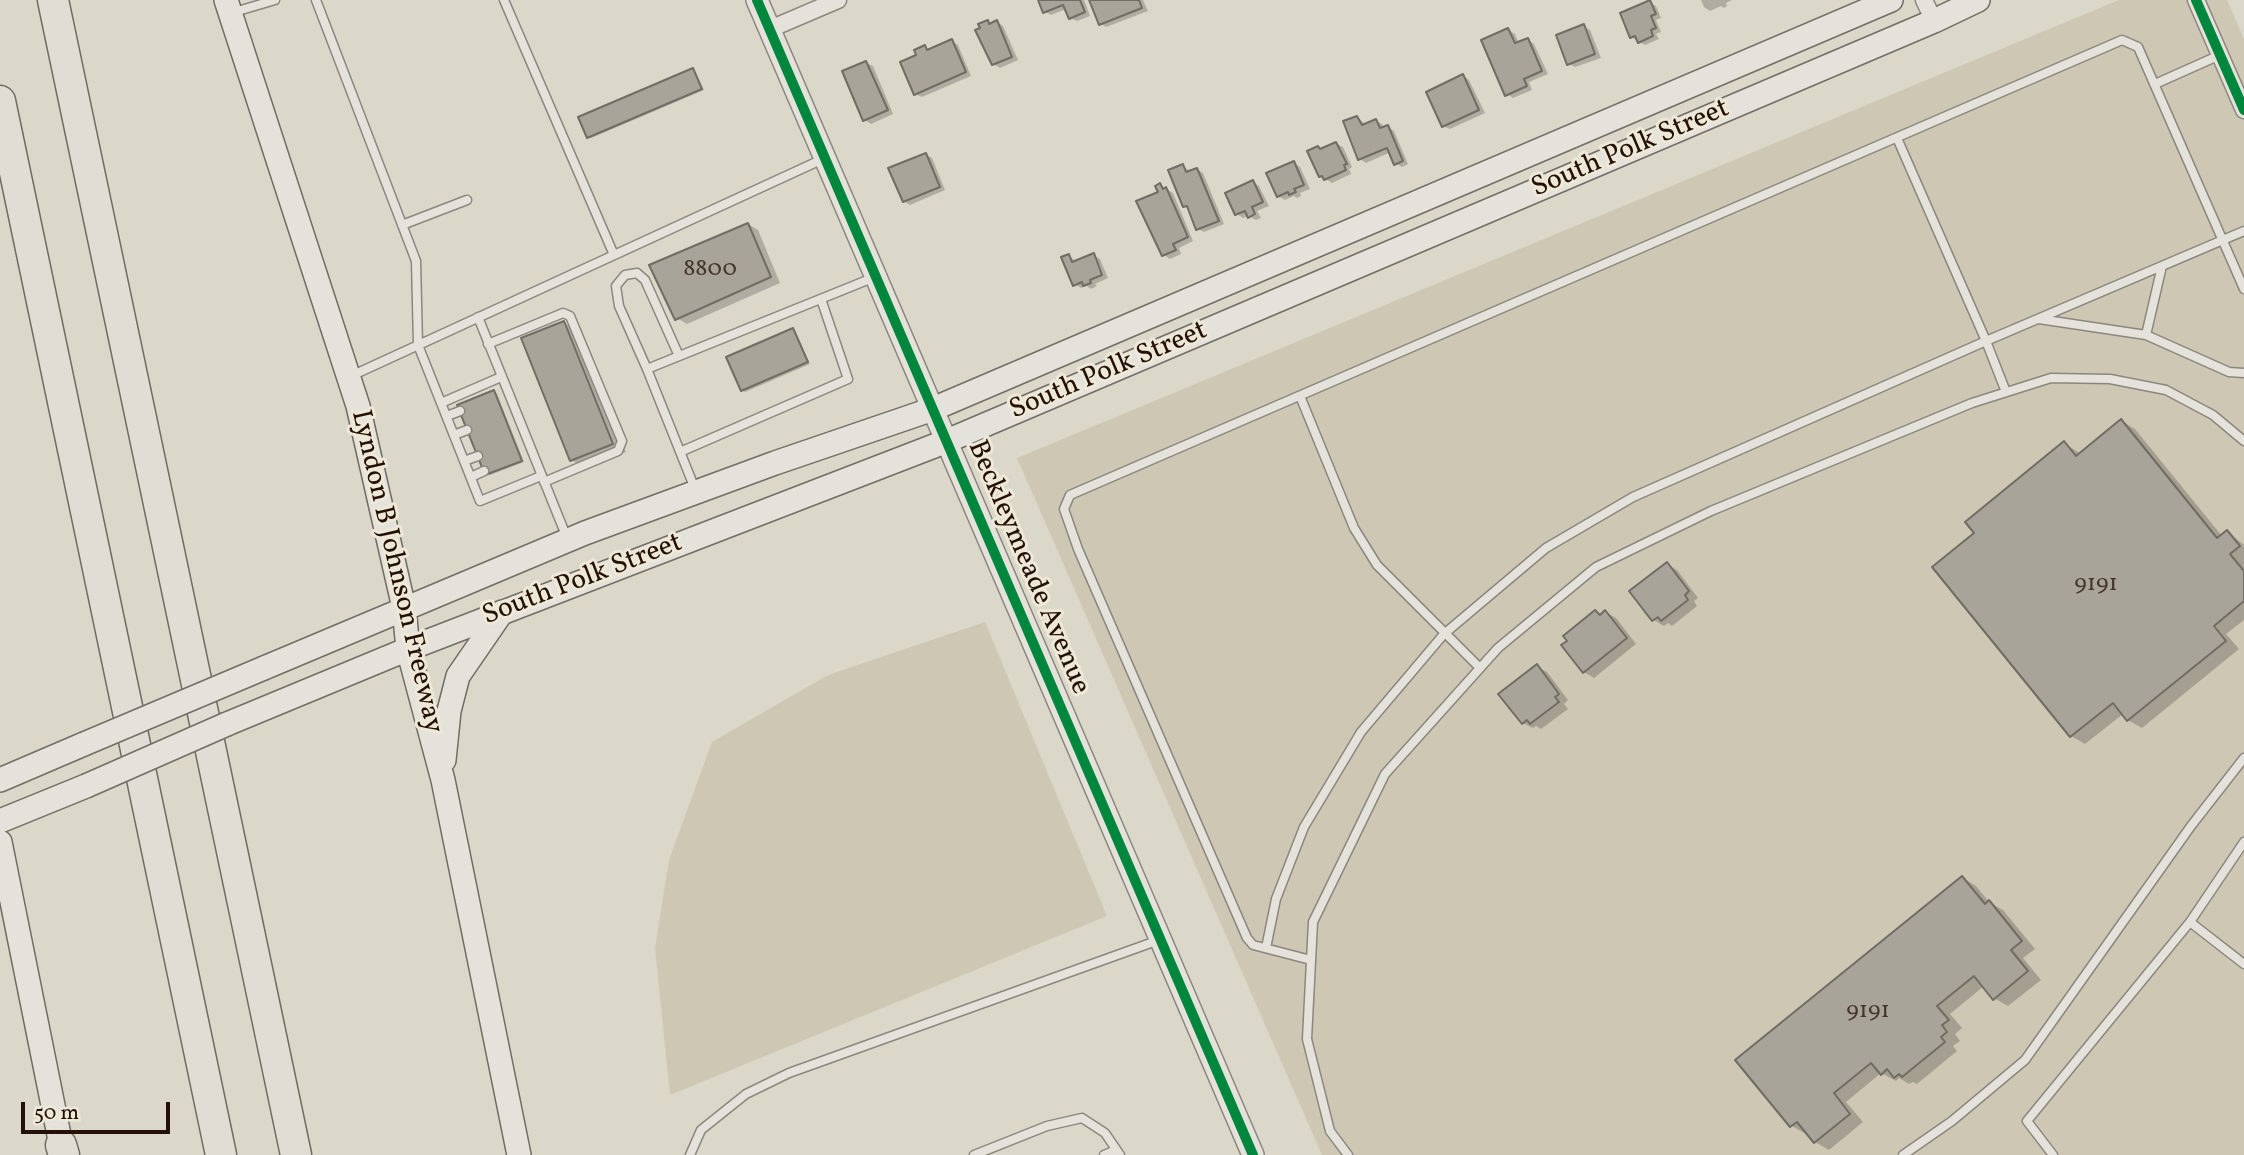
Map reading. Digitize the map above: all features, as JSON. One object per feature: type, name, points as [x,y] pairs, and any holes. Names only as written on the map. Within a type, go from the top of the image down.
[{"type":"highway","points":[[53,0],[296,1155]]},
{"type":"highway","points":[[0,100],[221,1155]]},
{"type":"main road","name":"South Polk Street","points":[[0,780],[568,541],[696,492],[933,409],[1891,0]]},
{"type":"main road","name":"South Polk Street","points":[[0,821],[408,649],[947,441],[1978,0]]},
{"type":"main road","name":"Lyndon B Johnson Freeway","points":[[228,7],[358,406],[404,608],[408,649],[443,780],[519,1155]]},
{"type":"main road","points":[[1456,185],[1471,217]]},
{"type":"main road","points":[[443,780],[444,743],[458,677],[502,612]]},
{"type":"main road","points":[[0,842],[63,1152]]},
{"type":"street","name":"Beckleymeade Avenue","points":[[757,0],[1253,1155]]},
{"type":"street","points":[[770,29],[838,0]]},
{"type":"street","points":[[1924,0],[1934,21]]},
{"type":"street","points":[[2196,0],[2244,110]]},
{"type":"lane","points":[[228,7],[275,0]]},
{"type":"lane","points":[[316,0],[416,261],[418,345],[481,502],[618,451],[622,441],[570,316],[563,313],[488,344]]},
{"type":"lane","points":[[504,0],[614,255]]},
{"type":"lane","points":[[1311,960],[1254,945],[1247,938],[1078,549],[1064,509],[1070,495],[2122,40],[2138,47],[2244,289]]},
{"type":"lane","points":[[2155,84],[2220,55]]},
{"type":"lane","points":[[1897,138],[2006,392]]},
{"type":"lane","points":[[349,377],[825,158]]},
{"type":"lane","points":[[402,225],[467,200]]},
{"type":"lane","points":[[1266,948],[1276,899],[1304,827],[1361,732],[1444,634],[1546,548],[1633,497],[2244,230]]},
{"type":"lane","points":[[2146,335],[2162,266]]},
{"type":"lane","points":[[679,356],[645,280],[637,273],[625,275],[616,286],[619,306],[696,492]]},
{"type":"lane","points":[[647,369],[876,276]]},
{"type":"lane","points":[[680,452],[848,379],[821,299]]},
{"type":"lane","points":[[478,317],[568,541]]},
{"type":"lane","points":[[2038,319],[2146,335],[2229,372],[2244,373]]},
{"type":"lane","points":[[441,403],[501,377]]},
{"type":"lane","points":[[1344,1153],[1330,1131],[1307,1039],[1313,922],[1385,774],[1498,648],[1595,567],[1711,511],[1972,403],[2051,378],[2110,379],[2166,390],[2213,415],[2244,441]]},
{"type":"lane","points":[[496,396],[507,392]]},
{"type":"lane","points":[[1300,396],[1353,528],[1377,565],[1480,668]]},
{"type":"lane","points":[[504,414],[515,410]]},
{"type":"lane","points":[[447,416],[460,411]]},
{"type":"lane","points":[[454,435],[467,430]]},
{"type":"lane","points":[[514,441],[525,436]]},
{"type":"lane","points":[[521,457],[532,453]]},
{"type":"lane","points":[[464,461],[478,456]]},
{"type":"lane","points":[[471,477],[484,471]]},
{"type":"lane","points":[[1903,1155],[1952,1121],[2025,1060],[2183,837],[2244,758]]},
{"type":"lane","points":[[2053,1155],[2027,1121],[2190,922],[2244,842]]},
{"type":"lane","points":[[2190,922],[2244,964]]},
{"type":"lane","points":[[690,1155],[701,1130],[746,1094],[789,1073],[1162,939]]},
{"type":"lane","points":[[974,1155],[1047,1126],[1082,1118],[1105,1133],[1118,1152],[1104,1155]]},
{"type":"shaded area","points":[[2119,0],[2227,0],[2244,39],[2244,1155],[1322,1155],[1017,458]]},
{"type":"shaded area","points":[[985,622],[1107,916],[670,1095],[655,948],[669,860],[712,742],[828,675]]},
{"type":"building","points":[[1038,0],[1080,0],[1085,12],[1069,19],[1063,5],[1043,13]]},
{"type":"building","points":[[1089,0],[1139,0],[1142,8],[1099,25]]},
{"type":"building","points":[[1650,0],[1656,14],[1651,16],[1656,28],[1651,30],[1653,36],[1638,43],[1635,36],[1630,38],[1620,13]]},
{"type":"building","points":[[988,20],[989,24],[997,20],[1012,57],[992,65],[975,30],[980,28],[978,24]]},
{"type":"building","points":[[1584,24],[1595,54],[1567,65],[1556,35]]},
{"type":"building","points":[[1508,28],[1515,43],[1528,38],[1542,71],[1524,79],[1527,86],[1505,96],[1481,40]]},
{"type":"building","points":[[952,39],[966,72],[914,95],[900,62],[916,55],[914,50],[925,45],[927,50]]},
{"type":"building","points":[[866,61],[888,110],[863,121],[842,71]]},
{"type":"building","points":[[693,68],[702,89],[587,138],[578,117]]},
{"type":"building","points":[[1463,74],[1479,110],[1442,127],[1426,92]]},
{"type":"building","points":[[1357,116],[1362,125],[1376,119],[1380,128],[1388,125],[1403,161],[1394,165],[1387,148],[1358,160],[1343,121]]},
{"type":"building","points":[[1336,142],[1347,164],[1344,165],[1346,170],[1324,180],[1322,176],[1319,177],[1307,151]]},
{"type":"building","points":[[926,153],[940,187],[903,202],[888,168]]},
{"type":"building","points":[[1294,161],[1304,185],[1294,189],[1296,192],[1277,197],[1266,173]]},
{"type":"building","points":[[1183,164],[1186,172],[1197,168],[1219,221],[1196,230],[1168,170]]},
{"type":"building","points":[[1253,180],[1263,202],[1252,207],[1255,214],[1248,218],[1245,211],[1235,215],[1225,193]]},
{"type":"building","points":[[1160,183],[1163,189],[1166,187],[1188,237],[1173,244],[1176,250],[1162,256],[1136,201],[1158,192],[1155,186]]},
{"type":"building","points":[[748,223],[771,277],[675,320],[649,265]]},
{"type":"building","points":[[1094,253],[1102,275],[1090,280],[1091,283],[1083,286],[1082,282],[1073,286],[1061,257],[1069,254],[1072,262]]},
{"type":"building","points":[[564,321],[613,444],[570,461],[521,338]]},
{"type":"building","points":[[793,328],[808,362],[741,391],[726,357]]},
{"type":"building","points":[[494,390],[522,461],[485,475],[457,405]]},
{"type":"building","points":[[2121,419],[2217,538],[2227,530],[2240,546],[2230,554],[2244,571],[2244,601],[2214,626],[2226,641],[2127,721],[2113,703],[2070,737],[1932,567],[1974,533],[1965,522],[2064,441],[2076,456]]},
{"type":"building","points":[[1667,562],[1689,591],[1685,595],[1688,600],[1661,621],[1658,617],[1652,621],[1629,591]]},
{"type":"building","points":[[1595,610],[1600,615],[1605,610],[1627,638],[1583,673],[1561,645],[1567,641],[1563,636]]},
{"type":"building","points":[[1537,664],[1559,694],[1555,697],[1559,702],[1530,724],[1527,720],[1522,724],[1498,694]]},
{"type":"building","points":[[1962,876],[1985,904],[1989,900],[2022,941],[2011,950],[2028,971],[1993,1000],[1974,976],[1937,1006],[1949,1020],[1942,1025],[1947,1032],[1941,1037],[1945,1042],[1902,1077],[1899,1074],[1894,1078],[1887,1069],[1881,1075],[1871,1063],[1834,1093],[1850,1114],[1814,1143],[1797,1122],[1790,1127],[1735,1060]]},
{"type":"cycle path","points":[[757,0],[1253,1155]]},
{"type":"cycle path","points":[[2196,0],[2244,110]]}]
